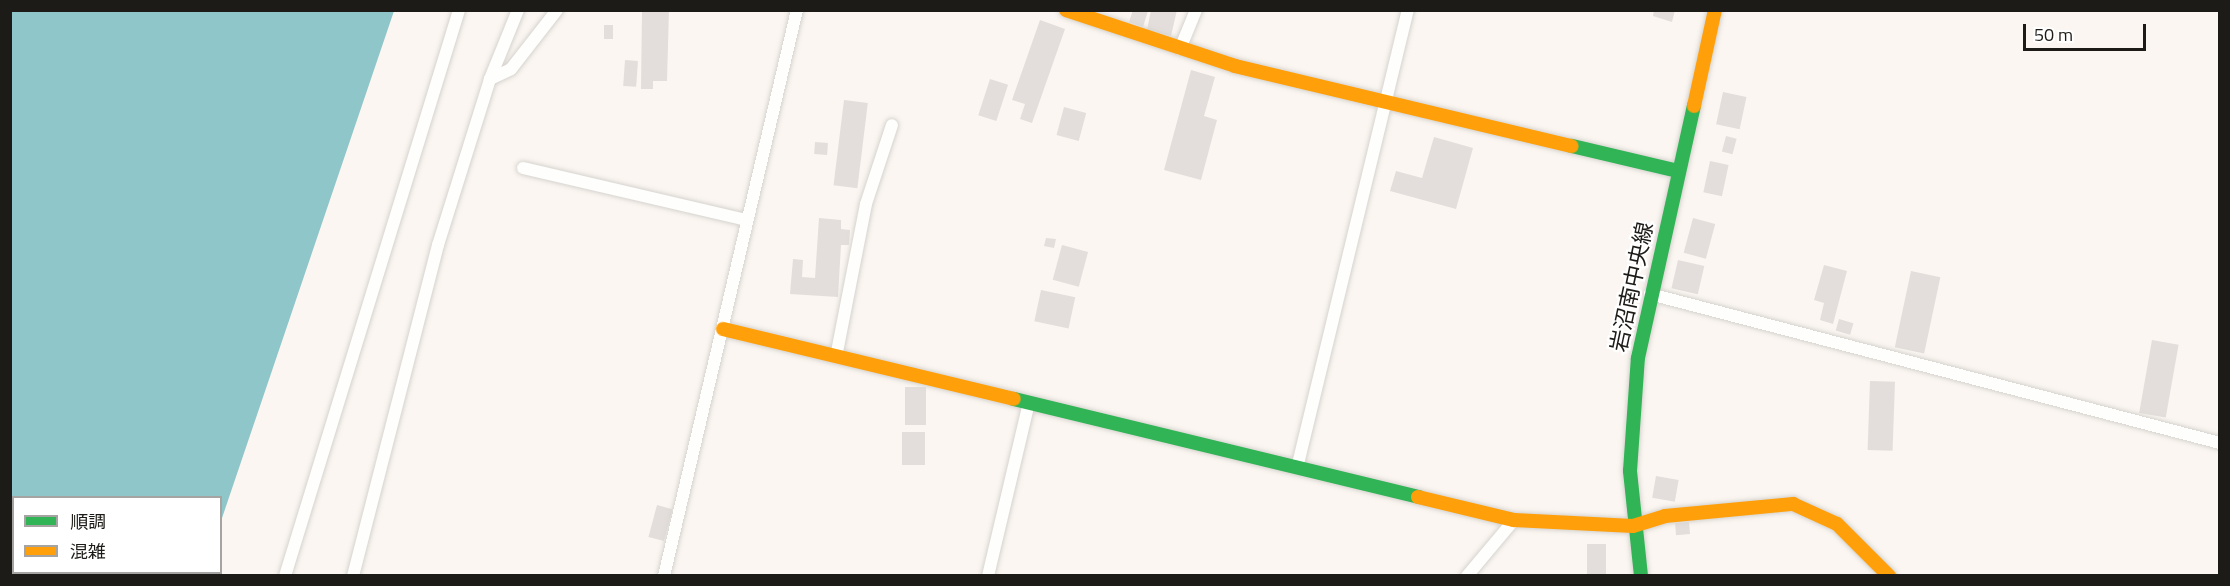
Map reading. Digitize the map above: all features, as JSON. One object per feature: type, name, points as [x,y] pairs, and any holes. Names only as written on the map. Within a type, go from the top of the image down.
[{"type":"street","points":[[285,576],[459,10]]},
{"type":"street","points":[[353,576],[438,245],[490,79],[518,10]]},
{"type":"street","points":[[490,79],[511,69],[557,10]]},
{"type":"street","points":[[664,576],[797,10]]},
{"type":"street","points":[[1066,10],[1235,66],[1678,171]]},
{"type":"street","points":[[1180,49],[1196,10]]},
{"type":"street","points":[[1297,468],[1408,10]]},
{"type":"street","name":"岩沼南中央線","points":[[1641,576],[1633,525],[1631,416],[1650,294],[1715,10]]},
{"type":"street","points":[[836,357],[866,204],[892,125]]},
{"type":"street","points":[[523,168],[747,219]]},
{"type":"street","points":[[1650,294],[2220,443]]},
{"type":"street","points":[[723,329],[1514,520],[1633,525],[1665,516],[1793,504],[1837,524],[1889,576]]},
{"type":"street","points":[[988,576],[1029,403]]},
{"type":"street","points":[[1467,576],[1514,520]]},
{"type":"water","points":[[10,11],[394,11],[222,518],[222,496],[12,496],[12,574],[202,575],[11,575]]},
{"type":"building","points":[[642,10],[669,10],[667,81],[653,81],[653,89],[641,89]]},
{"type":"building","points":[[1133,10],[1148,11],[1143,27],[1129,22]]},
{"type":"building","points":[[1151,10],[1177,10],[1171,36],[1147,30]]},
{"type":"building","points":[[1654,10],[1675,10],[1672,22],[1653,16]]},
{"type":"building","points":[[1040,20],[1065,29],[1032,123],[1020,119],[1025,104],[1012,100]]},
{"type":"building","points":[[604,25],[613,25],[613,39],[604,39]]},
{"type":"building","points":[[625,60],[638,61],[636,87],[623,86]]},
{"type":"building","points":[[1191,70],[1215,77],[1204,116],[1217,120],[1201,180],[1164,170]]},
{"type":"building","points":[[990,79],[1008,85],[996,121],[978,115]]},
{"type":"building","points":[[1723,92],[1746,97],[1740,129],[1716,124]]},
{"type":"building","points":[[844,100],[868,103],[857,188],[834,185]]},
{"type":"building","points":[[1064,107],[1086,113],[1079,141],[1056,135]]},
{"type":"building","points":[[1726,136],[1737,139],[1732,154],[1722,151]]},
{"type":"building","points":[[1434,137],[1473,148],[1456,209],[1390,191],[1396,171],[1422,178]]},
{"type":"building","points":[[815,142],[828,143],[827,155],[814,154]]},
{"type":"building","points":[[1710,161],[1729,165],[1722,196],[1703,192]]},
{"type":"building","points":[[819,218],[841,220],[841,229],[850,230],[849,245],[841,245],[838,297],[790,294],[793,259],[803,260],[802,277],[815,278]]},
{"type":"building","points":[[1693,218],[1715,224],[1706,259],[1684,253]]},
{"type":"building","points":[[1046,238],[1056,239],[1054,248],[1044,246]]},
{"type":"building","points":[[1062,245],[1088,252],[1079,287],[1053,280]]},
{"type":"building","points":[[1678,260],[1704,266],[1698,294],[1671,288]]},
{"type":"building","points":[[1824,265],[1847,271],[1833,324],[1820,320],[1824,303],[1814,300]]},
{"type":"building","points":[[1911,271],[1940,277],[1924,354],[1895,347]]},
{"type":"building","points":[[1041,290],[1075,297],[1069,329],[1034,321]]},
{"type":"building","points":[[1839,319],[1853,323],[1850,335],[1836,331]]},
{"type":"building","points":[[2152,340],[2179,345],[2166,418],[2139,413]]},
{"type":"building","points":[[1870,381],[1895,382],[1893,451],[1868,450]]},
{"type":"building","points":[[905,387],[926,387],[926,425],[905,425]]},
{"type":"building","points":[[902,432],[925,432],[925,465],[902,465]]},
{"type":"building","points":[[1656,476],[1679,480],[1675,502],[1652,498]]},
{"type":"building","points":[[657,505],[672,509],[664,541],[648,537]]},
{"type":"building","points":[[1689,522],[1690,534],[1676,535],[1675,523]]},
{"type":"building","points":[[1587,544],[1606,544],[1606,576],[1587,576]]},
{"type":"traffic: fast","points":[[1641,576],[1630,471],[1638,358],[1694,106]]},
{"type":"traffic: fast","points":[[1572,146],[1678,171]]},
{"type":"traffic: fast","points":[[1014,399],[1418,497]]},
{"type":"traffic: slow","points":[[1066,10],[1235,66],[1572,146]]},
{"type":"traffic: slow","points":[[1694,106],[1715,10]]},
{"type":"traffic: slow","points":[[723,329],[1014,399]]},
{"type":"traffic: slow","points":[[1418,497],[1514,520],[1633,526],[1665,516],[1793,504],[1837,524],[1889,576]]}]
